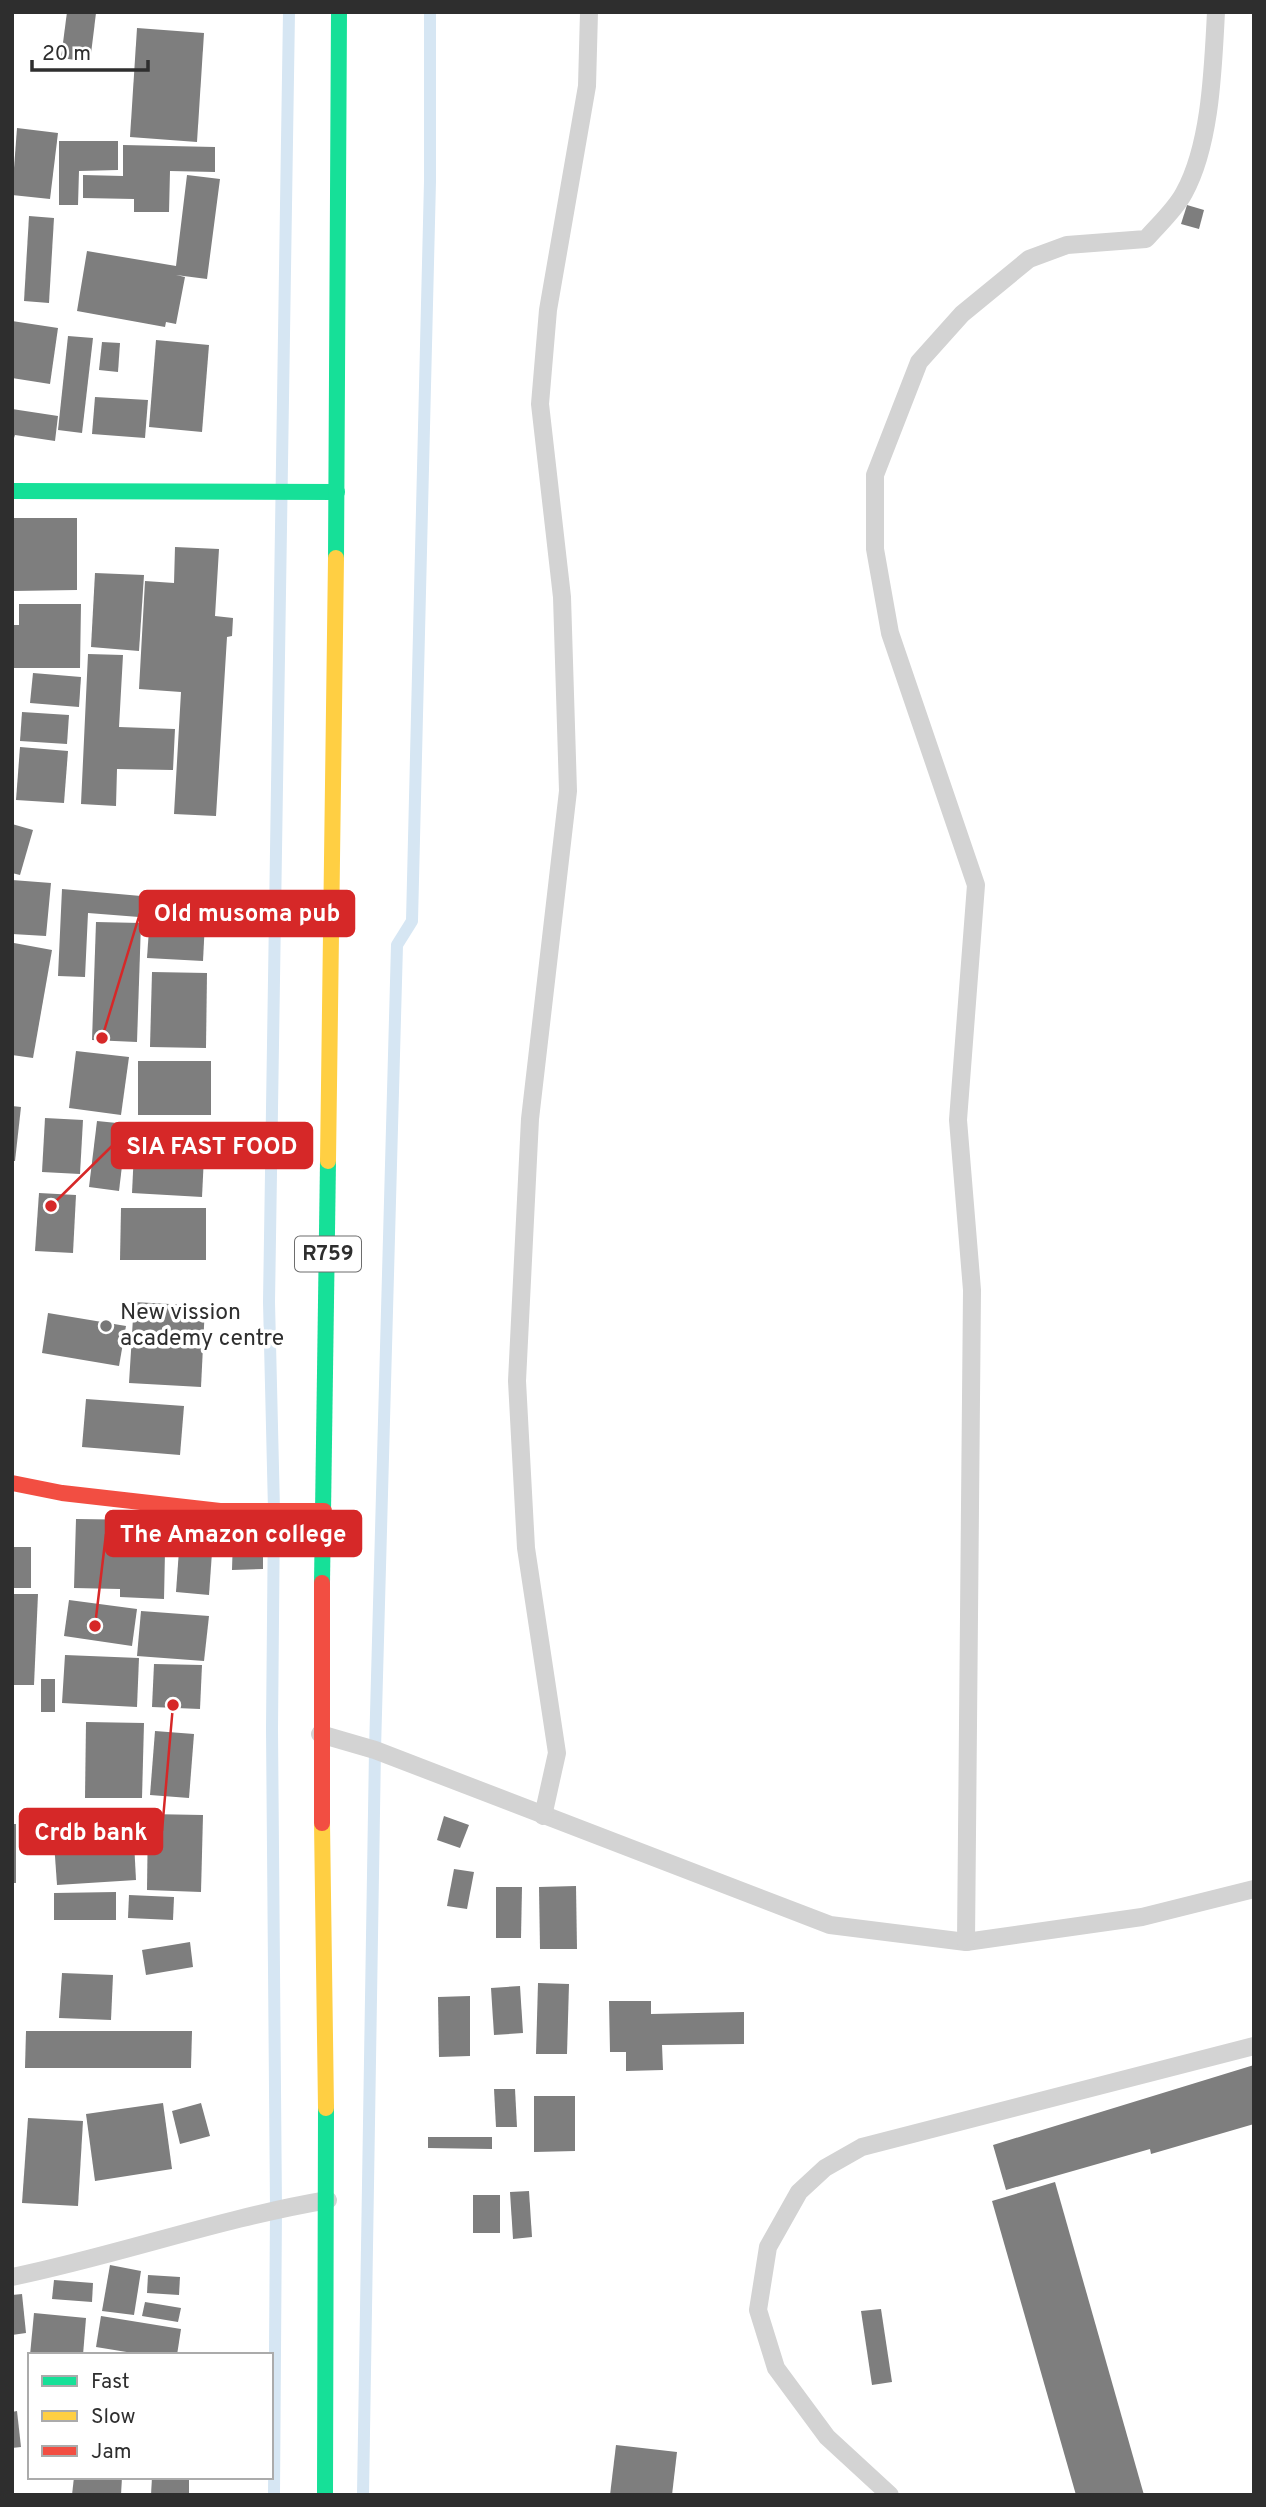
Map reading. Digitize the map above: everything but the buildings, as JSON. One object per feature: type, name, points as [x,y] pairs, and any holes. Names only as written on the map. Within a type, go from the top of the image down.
[{"type":"main road","name":"R759","points":[[325,2495],[328,2200],[320,1734],[337,492],[339,12]]},
{"type":"main road","points":[[12,491],[337,492]]},
{"type":"main road","points":[[12,1483],[62,1493],[220,1511],[324,1511]]},
{"type":"lane","points":[[543,1816],[557,1753],[526,1548],[517,1381],[530,1119],[568,791],[562,597],[540,404],[548,310],[587,86],[589,12]]},
{"type":"lane","points":[[965,1942],[972,1290],[958,1120],[976,885],[890,632],[875,549],[874,475],[919,362],[962,314],[1029,259],[1067,245],[1146,239],[1184,194],[1199,154],[1213,70],[1216,12]]},
{"type":"lane","points":[[320,1734],[375,1750],[830,1925],[965,1942],[1142,1917],[1254,1889]]},
{"type":"lane","points":[[890,2495],[827,2437],[776,2368],[758,2309],[768,2247],[799,2192],[825,2168],[862,2147],[1254,2046]]},
{"type":"lane","points":[[12,2277],[68,2266],[276,2209],[328,2200]]},
{"type":"waterway","points":[[274,2495],[274,1510],[269,1302],[289,12]]},
{"type":"waterway","points":[[363,2495],[375,1750],[397,945],[412,921],[430,181],[430,12]]},
{"type":"traffic: fast","points":[[336,558],[339,12]]},
{"type":"traffic: fast","points":[[12,491],[337,492]]},
{"type":"traffic: fast","points":[[322,1583],[328,1161]]},
{"type":"traffic: fast","points":[[325,2495],[326,2108]]},
{"type":"traffic: slow","points":[[328,1161],[336,558]]},
{"type":"traffic: slow","points":[[322,1823],[326,2108]]},
{"type":"traffic: jam","points":[[12,1483],[62,1493],[220,1511],[324,1511]]},
{"type":"traffic: jam","points":[[322,1583],[322,1823]]},
{"type":"place","name":"Old musoma pub","points":[[102,1038]]},
{"type":"place","name":"SIA FAST FOOD","points":[[51,1206]]},
{"type":"place","name":"New vission academy centre","points":[[106,1326]]},
{"type":"place","name":"The Amazon college","points":[[95,1626]]},
{"type":"place","name":"Crdb bank","points":[[173,1705]]}]
